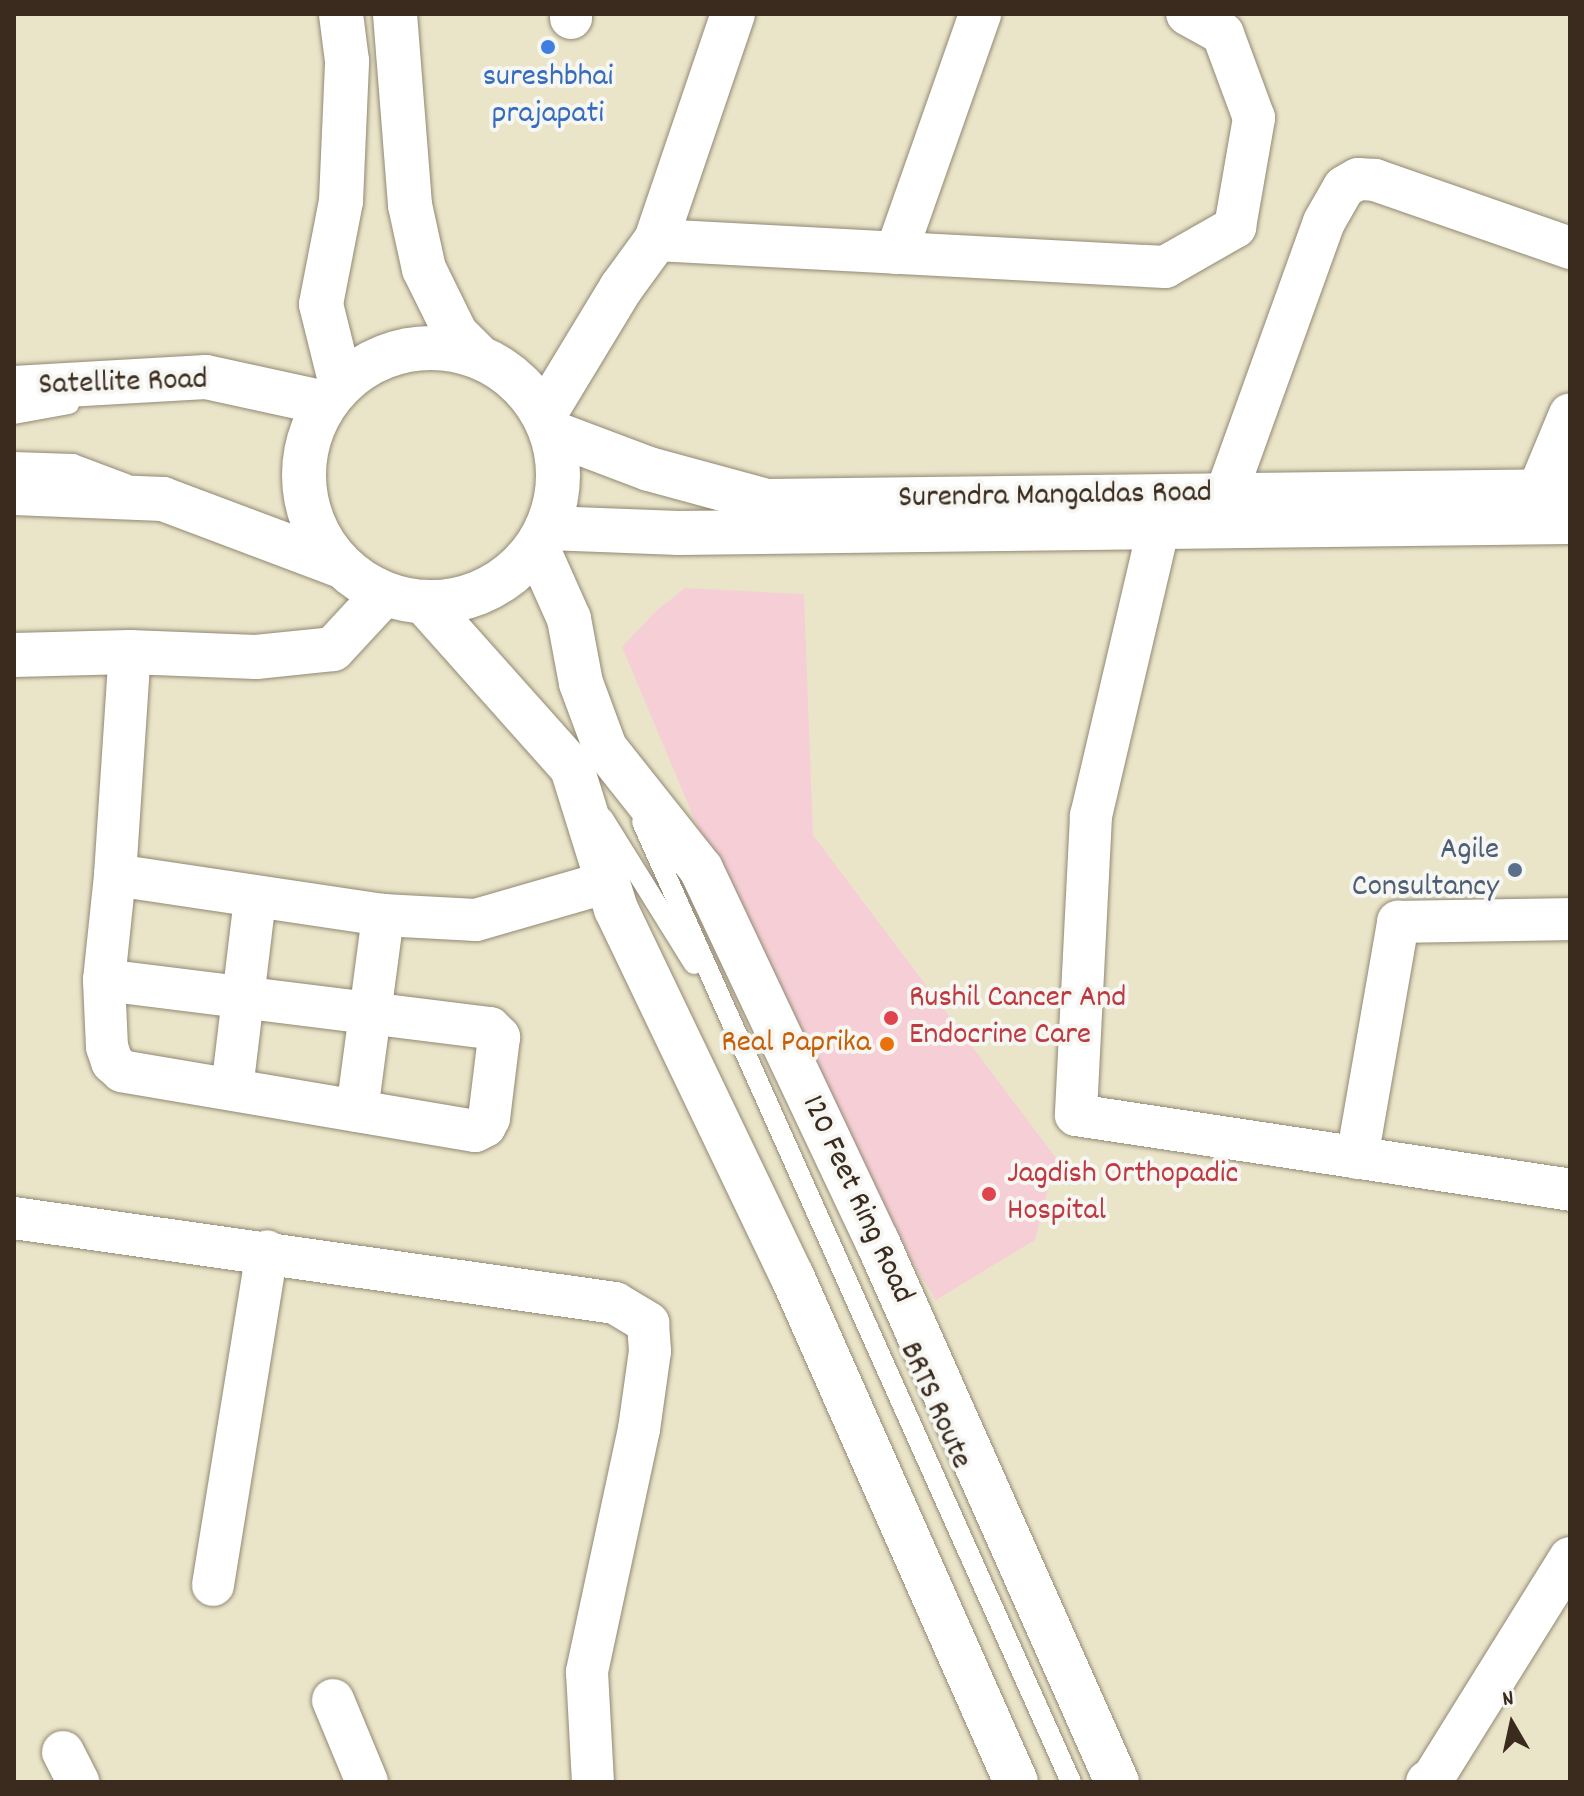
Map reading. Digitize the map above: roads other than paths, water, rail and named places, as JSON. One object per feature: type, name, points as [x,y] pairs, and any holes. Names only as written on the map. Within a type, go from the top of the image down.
[{"type":"main road","points":[[333,394],[321,304],[341,201],[347,61],[341,14]]},
{"type":"main road","points":[[14,493],[163,499],[341,566],[404,598],[457,600],[487,589],[515,571],[542,538],[559,481],[548,424],[527,390],[504,371],[478,356],[456,334],[424,269],[410,205],[395,14]]},
{"type":"main road","points":[[548,424],[621,288],[656,240],[733,14]]},
{"type":"main road","points":[[341,566],[316,529],[303,487],[304,457],[312,429],[333,394],[364,367],[391,354],[419,348],[449,349],[478,356]]},
{"type":"main road","name":"Satellite Road","points":[[14,388],[206,377],[333,394]]},
{"type":"main road","name":"Surendra Mangaldas Road","points":[[548,424],[649,469],[767,501],[1554,491]]},
{"type":"main road","name":"Surendra Mangaldas Road","points":[[542,538],[679,533],[1570,522]]},
{"type":"main road","name":"120 Feet Ring Road","points":[[542,538],[569,619],[581,683],[608,882],[616,909],[792,1276],[1012,1781]]},
{"type":"main road","points":[[14,655],[130,652],[256,657],[333,649],[404,598]]},
{"type":"main road","name":"120 Feet Ring Road","points":[[404,598],[589,758],[701,869],[877,1241],[1117,1782]]},
{"type":"street","points":[[896,253],[980,14]]},
{"type":"street","points":[[656,240],[1165,267],[1235,227],[1254,118],[1223,34],[1187,14]]},
{"type":"street","points":[[1226,494],[1324,222],[1344,187],[1358,179],[1375,180],[1570,248]]},
{"type":"street","points":[[1554,491],[1570,414]]},
{"type":"street","points":[[1159,526],[1091,816],[1076,1115],[1570,1190]]},
{"type":"street","points":[[104,980],[496,1032],[499,1037],[489,1118],[485,1126],[475,1131],[122,1071],[112,1062],[107,1047],[104,980],[115,875],[130,652]]},
{"type":"street","points":[[115,875],[383,915],[476,920],[608,882]]},
{"type":"street","points":[[232,1089],[255,898]]},
{"type":"street","points":[[357,1111],[383,915]]},
{"type":"street","points":[[1357,1158],[1398,922],[1570,919]]},
{"type":"street","points":[[14,1218],[267,1251],[615,1303],[648,1323],[650,1351],[639,1429],[587,1672],[593,1782]]},
{"type":"street","points":[[213,1585],[267,1251]]},
{"type":"street","points":[[1427,1782],[1433,1778],[1570,1558]]},
{"type":"street","points":[[333,1700],[367,1782]]},
{"type":"lane","points":[[14,414],[206,377]]},
{"type":"lane","points":[[14,462],[73,464],[163,499]]},
{"type":"lane","name":"BRTS Route","points":[[589,758],[670,878],[724,1011],[1071,1782]]},
{"type":"lane","name":"BRTS Route","points":[[589,758],[724,1011]]},
{"type":"place","name":"sureshbhai prajapati","points":[[548,47]]},
{"type":"place","name":"Agile Consultancy","points":[[1515,870]]},
{"type":"place","name":"Rushil Cancer And Endocrine Care","points":[[891,1018]]},
{"type":"place","name":"Real Paprika","points":[[887,1044]]},
{"type":"place","name":"Jagdish Orthopadic Hospital","points":[[989,1194]]}]
